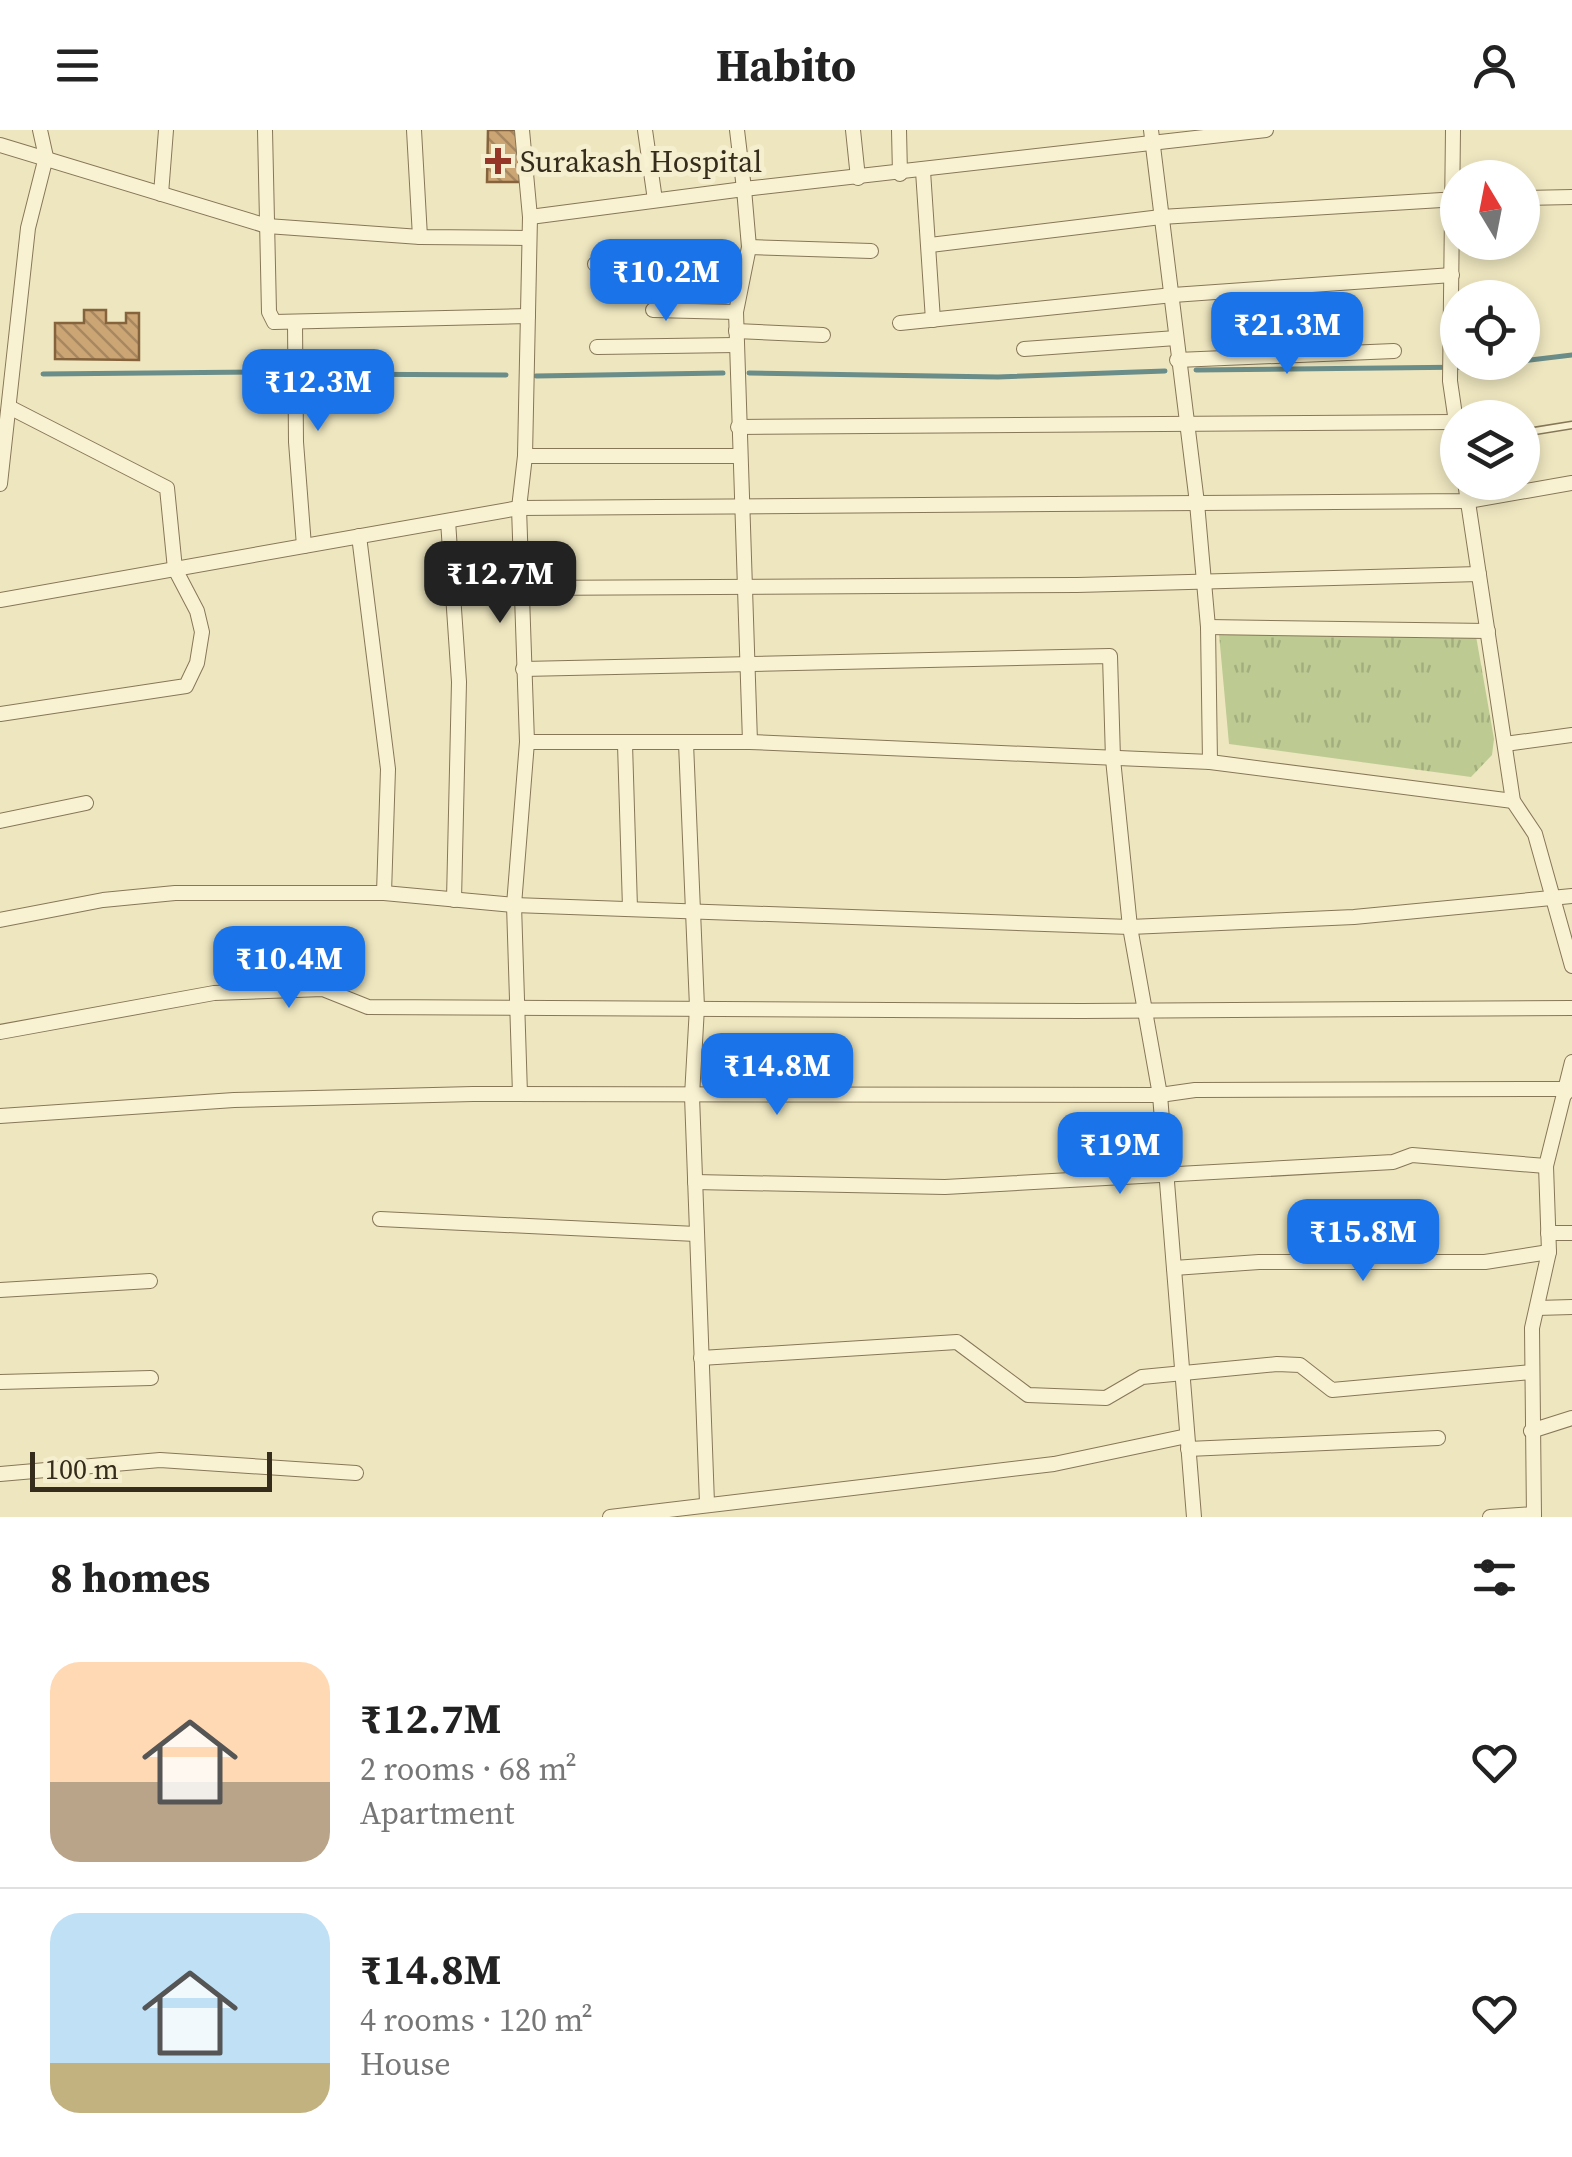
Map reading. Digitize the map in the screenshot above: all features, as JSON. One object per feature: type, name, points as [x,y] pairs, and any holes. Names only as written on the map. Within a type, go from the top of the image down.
[{"type":"street","points":[[0,484],[28,228],[46,156],[40,130]]},
{"type":"street","points":[[161,194],[166,130]]},
{"type":"street","points":[[265,130],[268,312],[274,322],[528,316]]},
{"type":"street","points":[[414,130],[420,237]]},
{"type":"street","points":[[520,1094],[514,905],[527,742],[519,508],[525,456],[530,218],[522,130]]},
{"type":"street","points":[[644,130],[655,200]]},
{"type":"street","points":[[738,130],[749,247],[742,266],[736,338],[750,742]]},
{"type":"street","points":[[853,130],[858,178]]},
{"type":"street","points":[[898,130],[900,174]]},
{"type":"street","points":[[530,218],[744,189],[923,171],[1151,135],[1266,130]]},
{"type":"street","points":[[1453,130],[1454,160]]},
{"type":"street","points":[[1151,135],[1173,295],[1184,424],[1197,503],[1208,627],[1210,762]]},
{"type":"street","points":[[0,145],[268,226],[420,237],[529,238]]},
{"type":"street","points":[[923,171],[934,320]]},
{"type":"street","points":[[1540,198],[1572,198]]},
{"type":"street","points":[[930,245],[1161,217],[1440,200]]},
{"type":"street","points":[[749,247],[871,250]]},
{"type":"street","points":[[1453,260],[1453,400]]},
{"type":"street","points":[[595,264],[742,266]]},
{"type":"street","points":[[900,323],[1173,295],[1452,275]]},
{"type":"street","points":[[654,310],[736,312]]},
{"type":"street","points":[[295,323],[296,442],[304,546]]},
{"type":"street","points":[[597,347],[823,335]]},
{"type":"street","points":[[1024,350],[1176,338]]},
{"type":"street","points":[[1177,360],[1394,352]]},
{"type":"street","points":[[0,714],[186,686],[197,663],[202,632],[197,611],[175,569],[167,488],[9,407]]},
{"type":"street","points":[[738,427],[1440,422]]},
{"type":"street","points":[[525,456],[739,456]]},
{"type":"street","points":[[0,600],[519,508],[1468,501],[1572,484]]},
{"type":"street","points":[[1468,501],[1514,800],[1565,896],[1572,966]]},
{"type":"street","points":[[448,520],[459,682],[454,900]]},
{"type":"street","points":[[359,536],[388,768],[384,893]]},
{"type":"street","points":[[521,588],[1478,574]]},
{"type":"street","points":[[1208,627],[1488,631]]},
{"type":"street","points":[[523,669],[1110,656],[1113,759],[1130,928],[1160,1095],[1194,1517]]},
{"type":"street","points":[[1505,744],[1572,735]]},
{"type":"street","points":[[527,742],[750,742],[1210,762],[1514,800]]},
{"type":"street","points":[[686,743],[698,1007],[692,1096],[707,1504]]},
{"type":"street","points":[[625,744],[630,908]]},
{"type":"street","points":[[0,821],[86,804]]},
{"type":"street","points":[[0,920],[102,900],[174,892],[384,893],[514,905],[1130,928],[1354,917],[1565,896]]},
{"type":"street","points":[[0,1032],[214,992],[274,989],[323,989],[368,1007],[516,1004],[1572,1008]]},
{"type":"street","points":[[1490,1517],[1534,1516],[1532,1372],[1537,1308],[1549,1252],[1546,1166],[1565,1125],[1571,1071]]},
{"type":"street","points":[[0,1116],[234,1100],[520,1094],[1160,1095],[1234,1090],[1560,1089],[1566,1093]]},
{"type":"street","points":[[695,1182],[945,1187],[1393,1162],[1412,1155],[1546,1166]]},
{"type":"street","points":[[380,1219],[696,1234]]},
{"type":"street","points":[[1548,1233],[1572,1233]]},
{"type":"street","points":[[1174,1268],[1259,1262],[1485,1262],[1549,1252]]},
{"type":"street","points":[[0,1290],[150,1281]]},
{"type":"street","points":[[1537,1308],[1572,1307]]},
{"type":"street","points":[[701,1358],[958,1342],[1028,1395],[1106,1398],[1142,1377],[1182,1370],[1300,1365],[1332,1390],[1532,1372]]},
{"type":"street","points":[[0,1382],[151,1378]]},
{"type":"street","points":[[1531,1431],[1572,1418]]},
{"type":"street","points":[[610,1517],[1054,1464],[1188,1442],[1438,1438]]},
{"type":"street","points":[[0,1474],[160,1460],[356,1474]]},
{"type":"lane","points":[[1540,430],[1572,425]]},
{"type":"green space","points":[[1219,634],[1476,636],[1494,739],[1492,755],[1471,777],[1229,744]]},
{"type":"building","points":[[488,130],[521,130],[520,182],[487,182]]},
{"type":"building","points":[[84,310],[106,310],[106,323],[126,323],[126,313],[139,313],[139,360],[55,359],[55,323],[84,323]]},
{"type":"waterway","points":[[1540,359],[1572,355]]},
{"type":"waterway","points":[[1196,370],[1440,367]]},
{"type":"waterway","points":[[749,373],[998,377],[1165,371]]},
{"type":"waterway","points":[[43,374],[267,372]]},
{"type":"waterway","points":[[536,376],[723,373]]},
{"type":"waterway","points":[[316,374],[506,375]]},
{"type":"place","name":"Surakash Hospital","points":[[498,161]]}]
